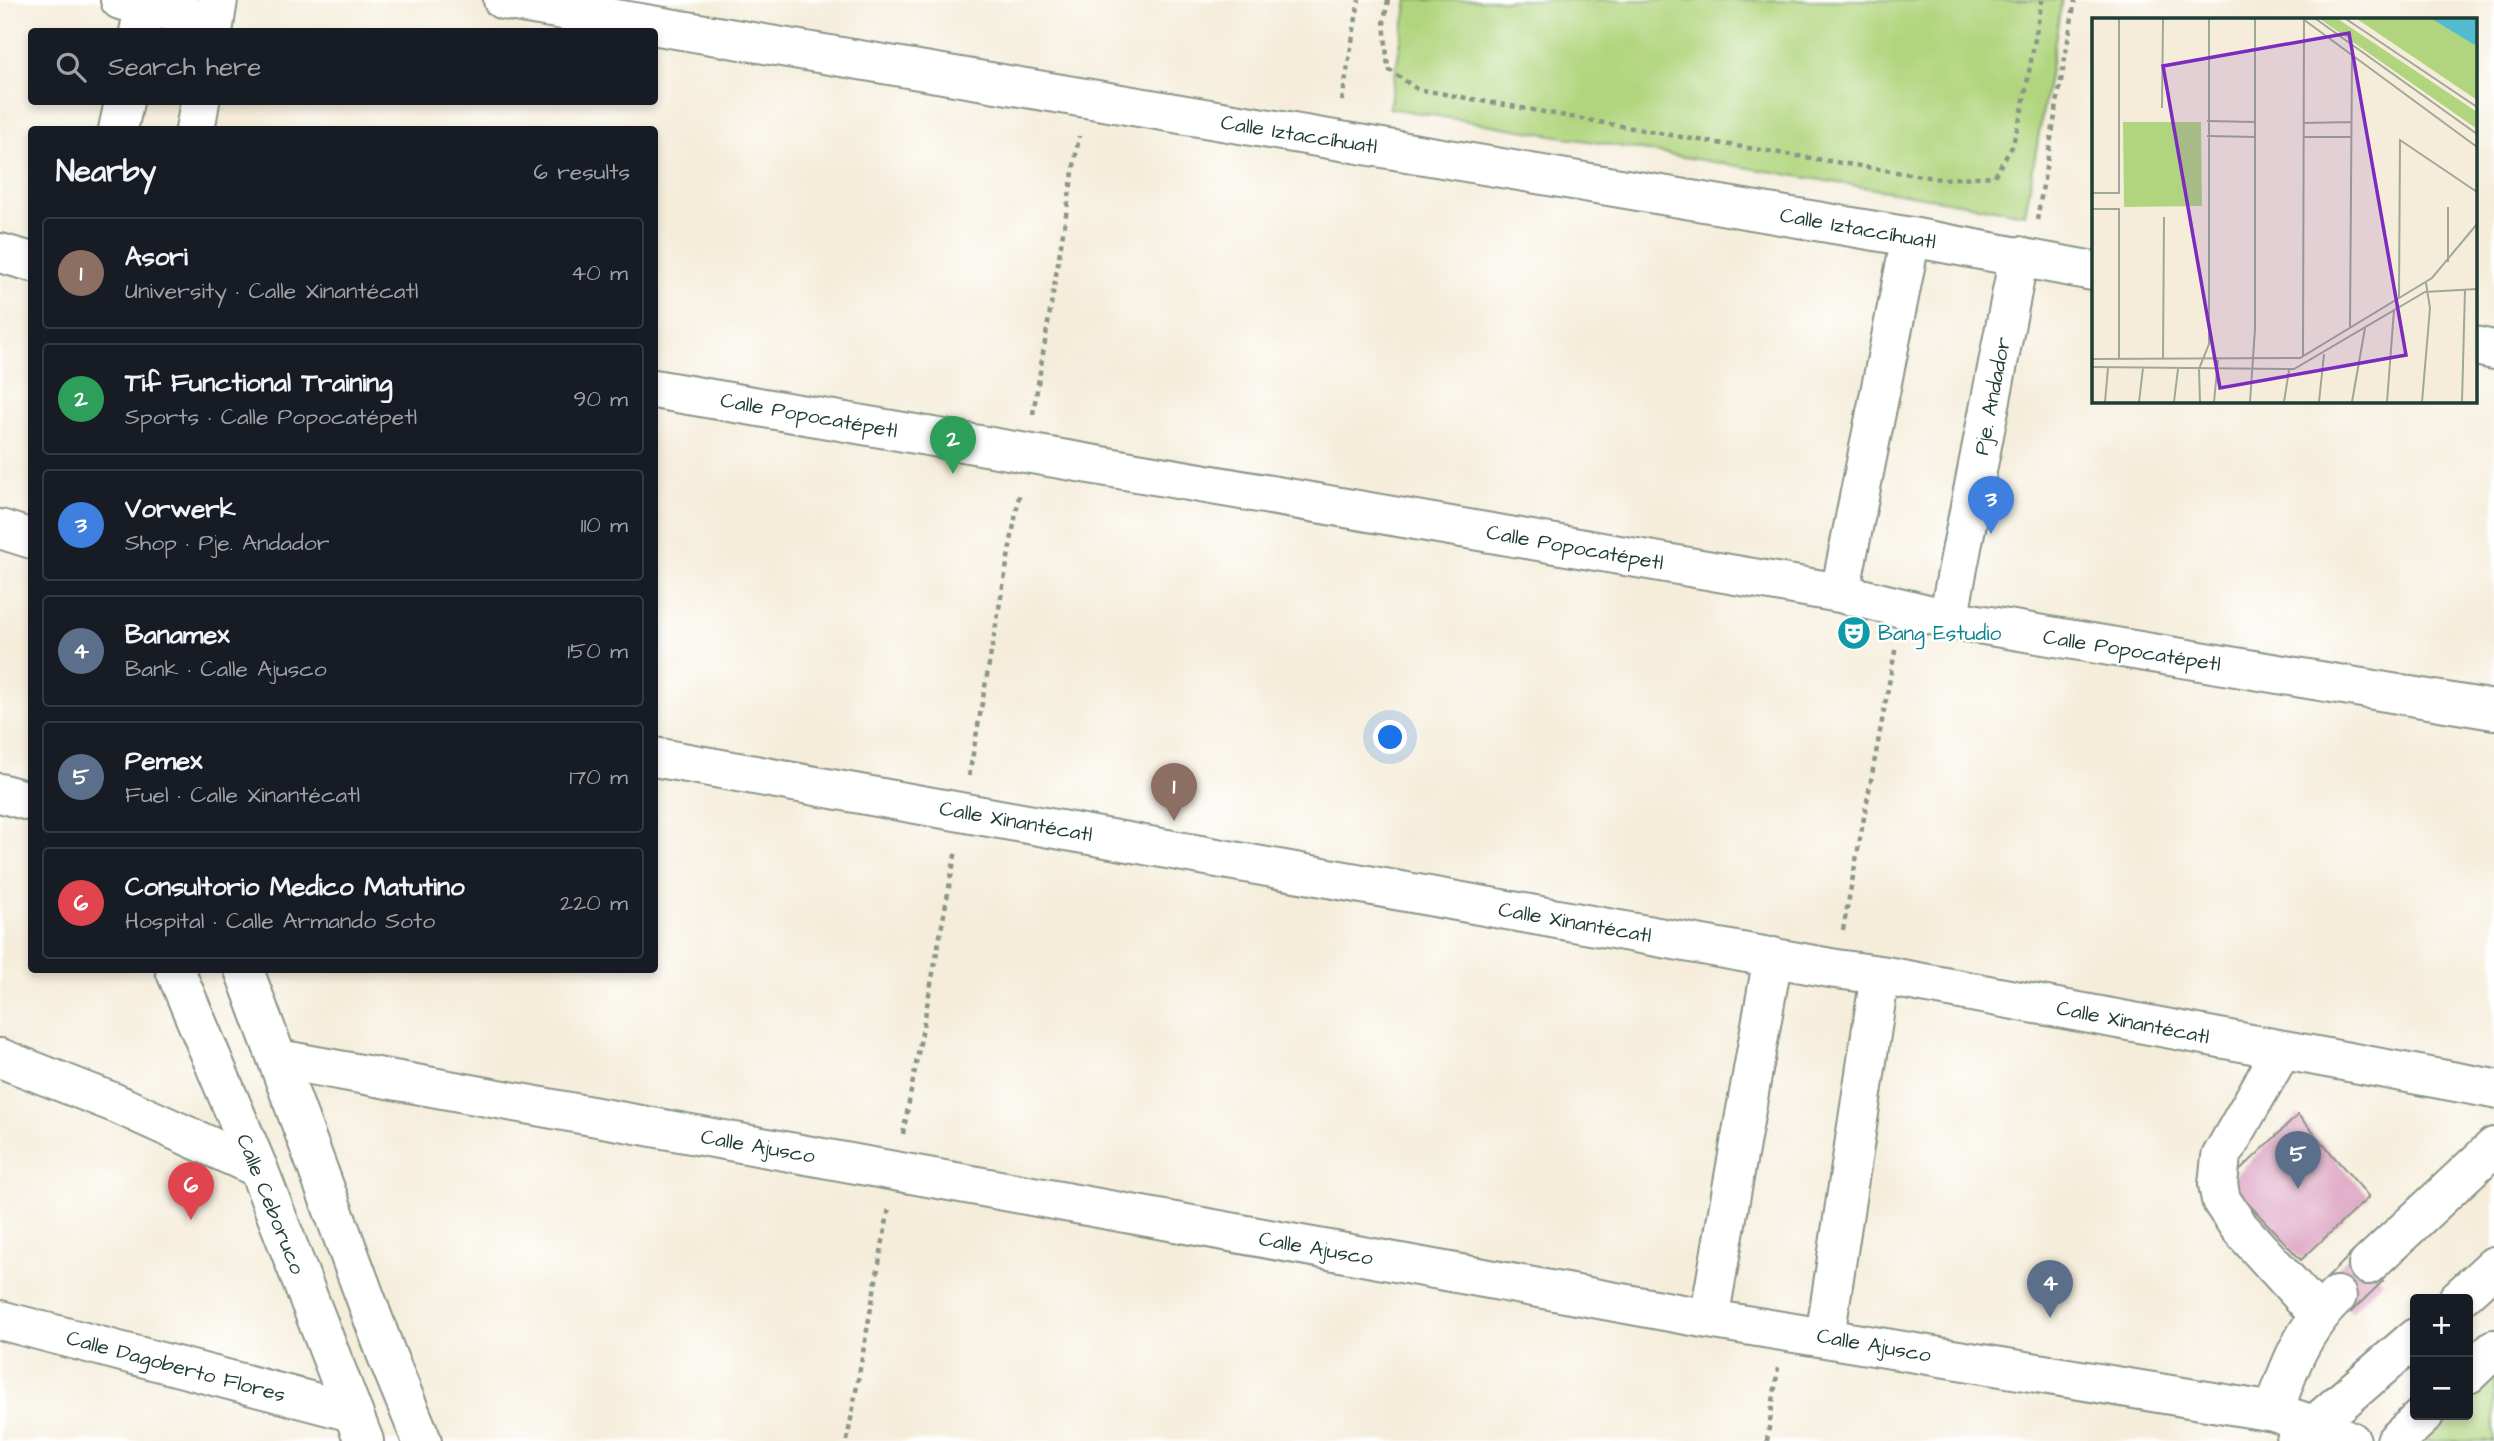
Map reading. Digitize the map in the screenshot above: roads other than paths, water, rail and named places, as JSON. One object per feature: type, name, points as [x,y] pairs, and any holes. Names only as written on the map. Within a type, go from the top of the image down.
[{"type":"main road","name":"Calle Iztaccíhuatl","points":[[503,0],[1911,237],[2092,271]]},
{"type":"main road","points":[[137,10],[215,18]]},
{"type":"main road","points":[[119,126],[123,105]]},
{"type":"main road","points":[[196,126],[199,105]]},
{"type":"main road","points":[[1840,593],[1911,237]]},
{"type":"main road","points":[[0,253],[28,261]]},
{"type":"main road","name":"Pje. Andador","points":[[1948,619],[2025,258]]},
{"type":"main road","points":[[2476,346],[2494,350]]},
{"type":"main road","name":"Calle Popocatépetl","points":[[658,390],[1840,593],[1948,619],[2494,710]]},
{"type":"main road","points":[[0,529],[28,538]]},
{"type":"main road","name":"Calle Xinantécatl","points":[[658,758],[1881,975],[2494,1090]]},
{"type":"main road","points":[[0,793],[28,801]]},
{"type":"main road","points":[[1709,1319],[1773,957]]},
{"type":"main road","name":"Calle Ceboruco","points":[[176,973],[258,1168],[358,1427]]},
{"type":"main road","points":[[245,973],[387,1356],[422,1441]]},
{"type":"main road","points":[[1825,1336],[1881,975]]},
{"type":"main road","points":[[2281,1050],[2221,1157],[2218,1184],[2221,1200],[2239,1227],[2327,1305],[2295,1353],[2294,1426]]},
{"type":"main road","points":[[0,1058],[115,1103],[258,1168]]},
{"type":"main road","name":"Calle Ajusco","points":[[278,1059],[1709,1319],[1825,1336],[2294,1426],[2351,1441]]},
{"type":"main road","points":[[2368,1265],[2494,1147]]},
{"type":"main road","points":[[2463,1294],[2494,1266]]},
{"type":"main road","name":"Calle Dagoberto Flores","points":[[0,1320],[358,1427]]},
{"type":"main road","points":[[2294,1426],[2369,1380],[2410,1343]]},
{"type":"main road","points":[[2473,1369],[2494,1349]]},
{"type":"main road","points":[[2396,1441],[2419,1420]]},
{"type":"place","name":"Tif Functional Training","points":[[953,474]]},
{"type":"place","name":"Vorwerk","points":[[1991,534]]},
{"type":"place","name":"Bang Estudio","points":[[1854,633]]},
{"type":"place","name":"Asori","points":[[1174,821]]},
{"type":"place","name":"Pemex","points":[[2298,1189]]},
{"type":"place","name":"Consultorio Medico Matutino","points":[[191,1220]]},
{"type":"place","name":"Banamex","points":[[2050,1318]]}]
